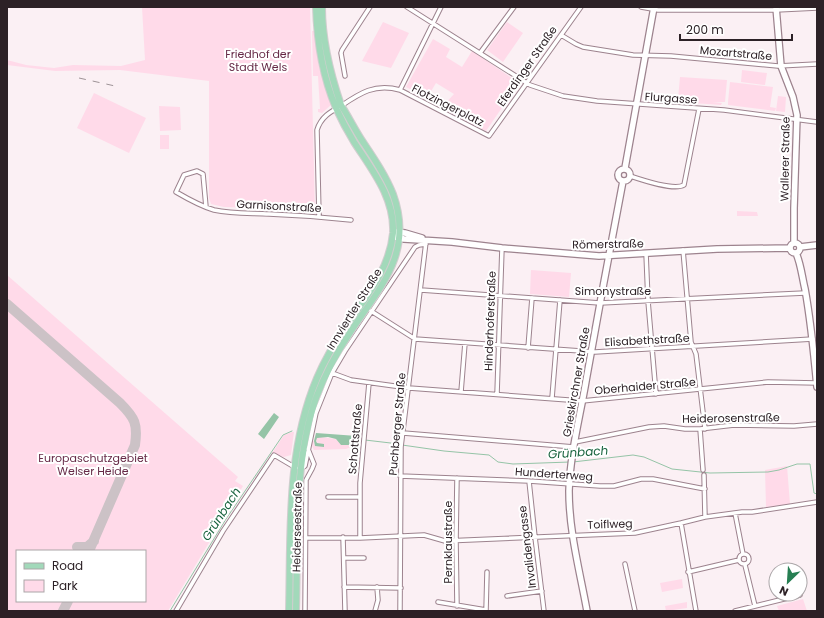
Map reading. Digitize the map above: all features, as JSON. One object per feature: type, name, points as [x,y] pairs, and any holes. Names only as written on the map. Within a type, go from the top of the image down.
[{"type":"main road","name":"Innviertler Straße","points":[[289,611],[297,468],[302,420],[317,377],[338,339],[381,273],[388,256],[392,233],[390,206],[383,188],[376,174],[353,141],[327,82],[319,48],[316,7]]},
{"type":"main road","name":"Innviertler Straße","points":[[296,611],[297,468],[310,418],[324,380],[344,342],[388,276],[397,254],[400,235],[396,204],[389,185],[339,107],[328,61],[323,31],[322,7]]},
{"type":"main road","points":[[625,168],[628,170],[630,176],[628,179],[623,181],[619,179],[618,173],[625,168],[654,8]]},
{"type":"main road","name":"Wallerer Straße","points":[[776,8],[781,66],[795,104],[797,120],[794,208],[797,245]]},
{"type":"main road","name":"Grieskirchner Straße","points":[[587,611],[573,535],[570,506],[570,484],[582,401],[623,181]]},
{"type":"main road","name":"Römerstraße","points":[[392,233],[416,236],[426,242],[578,255],[608,256],[683,250],[790,248]]},
{"type":"main road","points":[[817,245],[791,244],[790,248],[792,252],[796,253],[800,265],[813,339],[817,387]]},
{"type":"main road","points":[[796,253],[799,251],[797,245]]},
{"type":"street","points":[[345,76],[341,53],[342,50],[370,7]]},
{"type":"street","points":[[408,7],[526,83]]},
{"type":"street","points":[[319,216],[317,130],[323,118],[356,95],[375,88],[394,88],[400,90],[441,7]]},
{"type":"street","points":[[480,53],[514,7]]},
{"type":"street","name":"Eferdinger Straße","points":[[489,136],[580,7]]},
{"type":"street","points":[[641,7],[817,8]]},
{"type":"street","name":"Mozartstraße","points":[[561,35],[583,47],[633,55],[645,54],[781,66],[817,64]]},
{"type":"street","name":"Flurgasse","points":[[526,83],[563,96],[597,101],[724,110],[817,122]]},
{"type":"street","name":"Flotzingerplatz","points":[[400,90],[489,136]]},
{"type":"street","points":[[630,176],[665,185],[680,187],[684,185],[699,109]]},
{"type":"street","name":"Garnisonstraße","points":[[206,207],[203,174],[197,171],[184,175],[176,192],[206,207],[225,212],[319,216],[351,220]]},
{"type":"street","points":[[308,447],[316,412],[332,373],[371,311],[415,247],[426,242]]},
{"type":"street","name":"Puchberger Straße","points":[[400,611],[400,476],[402,445],[426,242]]},
{"type":"street","name":"Hinderhoferstraße","points":[[497,394],[502,248]]},
{"type":"street","points":[[683,250],[691,342],[696,354],[702,389],[705,429]]},
{"type":"street","points":[[646,253],[648,301],[656,394]]},
{"type":"street","name":"Simonystraße","points":[[421,290],[600,303],[805,293]]},
{"type":"street","points":[[528,348],[532,298]]},
{"type":"street","points":[[552,398],[560,300]]},
{"type":"street","name":"Elisabethstraße","points":[[371,311],[415,339],[556,350],[591,352],[813,339]]},
{"type":"street","points":[[461,392],[465,343]]},
{"type":"street","name":"Oberhaider Straße","points":[[332,373],[352,380],[409,388],[582,401],[768,382],[817,383]]},
{"type":"street","name":"Schottstraße","points":[[360,538],[360,497],[363,439],[369,383]]},
{"type":"street","name":"Heiderosenstraße","points":[[403,433],[575,444],[649,427],[664,426],[700,430],[734,425],[794,426],[817,424]]},
{"type":"street","points":[[700,430],[703,470]]},
{"type":"street","name":"Heiderseestraße","points":[[297,468],[305,466],[308,447]]},
{"type":"street","name":"Heiderseestraße","points":[[305,611],[306,480],[314,464],[308,451],[308,447]]},
{"type":"street","points":[[176,611],[223,531],[274,455],[297,468]]},
{"type":"street","points":[[704,475],[706,516]]},
{"type":"street","name":"Hunderterweg","points":[[400,476],[614,486],[641,479],[653,479],[705,488]]},
{"type":"street","name":"Pernklaustraße","points":[[457,478],[457,606]]},
{"type":"street","name":"Invalidengasse","points":[[529,481],[544,611]]},
{"type":"street","points":[[328,497],[360,497]]},
{"type":"street","name":"Toiflweg","points":[[306,538],[360,538],[424,535],[445,541],[456,541],[573,535],[616,535],[635,533],[706,516],[752,512],[817,502]]},
{"type":"street","points":[[688,572],[739,560],[743,554],[735,513]]},
{"type":"street","points":[[681,523],[688,572],[696,611]]},
{"type":"street","points":[[343,537],[345,611]]},
{"type":"street","points":[[743,554],[746,554],[750,558],[745,565]]},
{"type":"street","points":[[344,558],[364,558]]},
{"type":"street","points":[[739,560],[745,565],[755,606]]},
{"type":"street","points":[[624,564],[635,611]]},
{"type":"street","points":[[438,602],[486,610],[487,572]]},
{"type":"street","points":[[344,587],[401,588]]},
{"type":"street","points":[[375,611],[378,600],[378,587]]},
{"type":"street","points":[[507,596],[542,591]]},
{"type":"street","points":[[735,611],[771,602]]},
{"type":"green space","name":"Friedhof der Stadt Wels","points":[[142,7],[310,7],[315,211],[224,207],[211,204],[209,198],[209,81],[120,70],[55,71],[7,65],[7,60],[26,65],[54,68],[73,65],[121,66],[145,60]]},
{"type":"green space","points":[[383,22],[409,33],[391,68],[362,61]]},
{"type":"green space","points":[[507,22],[523,33],[503,62],[487,50]]},
{"type":"green space","points":[[312,31],[314,31],[319,67],[331,105],[322,113],[318,112],[318,109],[320,109],[318,76],[313,76]]},
{"type":"green space","points":[[433,39],[450,49],[446,57],[462,67],[472,51],[519,83],[486,131],[441,108],[454,94],[436,83],[427,98],[406,87]]},
{"type":"green space","points":[[742,70],[767,73],[765,85],[741,82]]},
{"type":"green space","points":[[680,77],[727,80],[725,102],[713,102],[722,103],[721,105],[679,102]]},
{"type":"green space","points":[[730,82],[773,87],[770,107],[776,108],[775,111],[728,105]]},
{"type":"green space","points":[[94,93],[146,118],[129,153],[77,128]]},
{"type":"green space","points":[[778,96],[786,97],[785,112],[776,111]]},
{"type":"green space","points":[[159,106],[180,107],[181,130],[160,131]]},
{"type":"green space","points":[[160,135],[169,135],[169,149],[160,149]]},
{"type":"green space","points":[[737,211],[757,212],[758,216],[737,216]]},
{"type":"green space","points":[[531,270],[571,273],[569,297],[530,294]]},
{"type":"green space","name":"Europaschutzgebiet Welser Heide","points":[[7,275],[238,477],[235,481],[243,486],[168,611],[7,611]]},
{"type":"green space","points":[[294,432],[291,455],[284,457],[272,453],[284,435]]},
{"type":"green space","points":[[321,437],[336,439],[341,445],[354,445],[357,443],[357,440],[360,441],[359,444],[346,449],[314,450],[312,441],[314,441],[315,446],[320,444],[317,443],[316,440],[317,438]]},
{"type":"green space","points":[[787,466],[790,504],[766,507],[765,470]]},
{"type":"green space","points":[[682,579],[683,588],[662,592],[660,583]]},
{"type":"green space","points":[[687,602],[687,608],[666,611],[665,606]]},
{"type":"green space","points":[[792,602],[804,602],[807,611],[779,611],[777,606]]},
{"type":"shaded area","points":[[274,413],[279,417],[264,439],[258,434]]},
{"type":"shaded area","points":[[316,433],[357,436],[358,443],[354,445],[341,445],[336,439],[328,437],[317,438],[317,443],[324,444],[324,447],[315,446],[314,441]]},
{"type":"waterway","name":"Grünbach","points":[[170,611],[226,519],[283,435],[292,431]]},
{"type":"waterway","name":"Grünbach","points":[[365,440],[399,444]]},
{"type":"waterway","name":"Grünbach","points":[[402,445],[489,455],[498,462],[513,464],[570,462]]},
{"type":"waterway","name":"Grünbach","points":[[573,462],[633,455],[644,457],[672,469],[710,473],[768,472],[797,464],[810,464],[814,493],[817,494]]},
{"type":"taxiway","points":[[7,304],[120,403],[132,417],[136,426],[135,445],[89,550]]},
{"type":"taxiway","points":[[77,547],[87,547],[94,541]]},
{"type":"taxiway","points":[[63,611],[68,602]]},
{"type":"railway","points":[[79,78],[115,86]]}]
